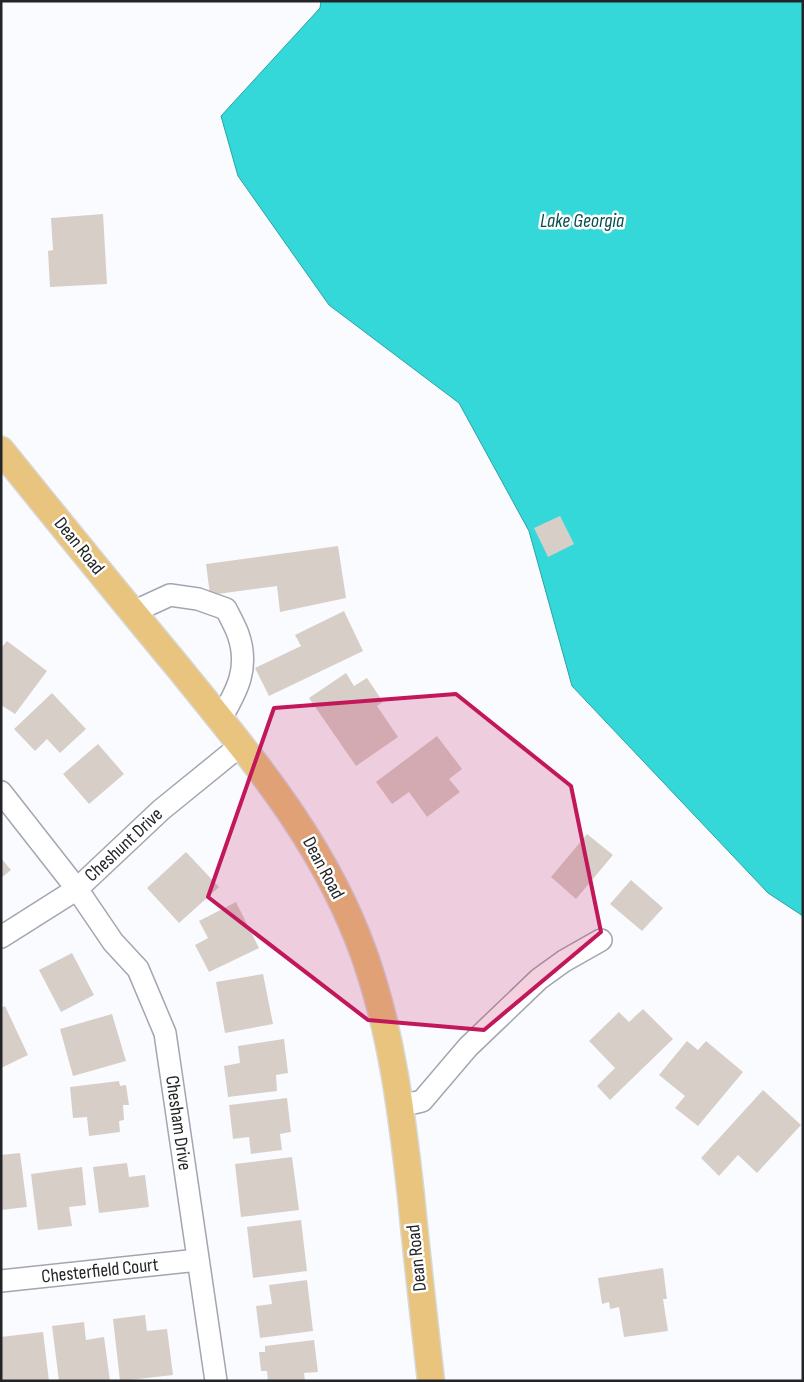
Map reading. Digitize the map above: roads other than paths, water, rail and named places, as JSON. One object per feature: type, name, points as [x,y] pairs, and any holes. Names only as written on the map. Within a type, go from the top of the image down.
[{"type":"main road","name":"Dean Road","points":[[1,450],[269,782],[318,854],[342,902],[364,955],[390,1047],[400,1106],[431,1381]]},
{"type":"street","points":[[133,612],[170,595],[198,599],[226,609],[238,635],[244,667],[237,691],[220,720]]},
{"type":"street","name":"Cheshunt Drive","points":[[1,937],[77,889],[161,810],[241,745]]},
{"type":"street","name":"Chesham Drive","points":[[1,792],[77,889],[113,942],[138,969],[165,1033],[216,1381]]},
{"type":"street","points":[[400,1106],[422,1101],[468,1047],[539,979],[564,961],[601,940]]},
{"type":"street","name":"Chesterfield Court","points":[[1,1281],[198,1260]]},
{"type":"water","name":"Lake Georgia","points":[[321,1],[803,1],[803,916],[768,893],[572,686],[529,531],[459,403],[329,305],[238,176],[221,116],[320,8]]}]
